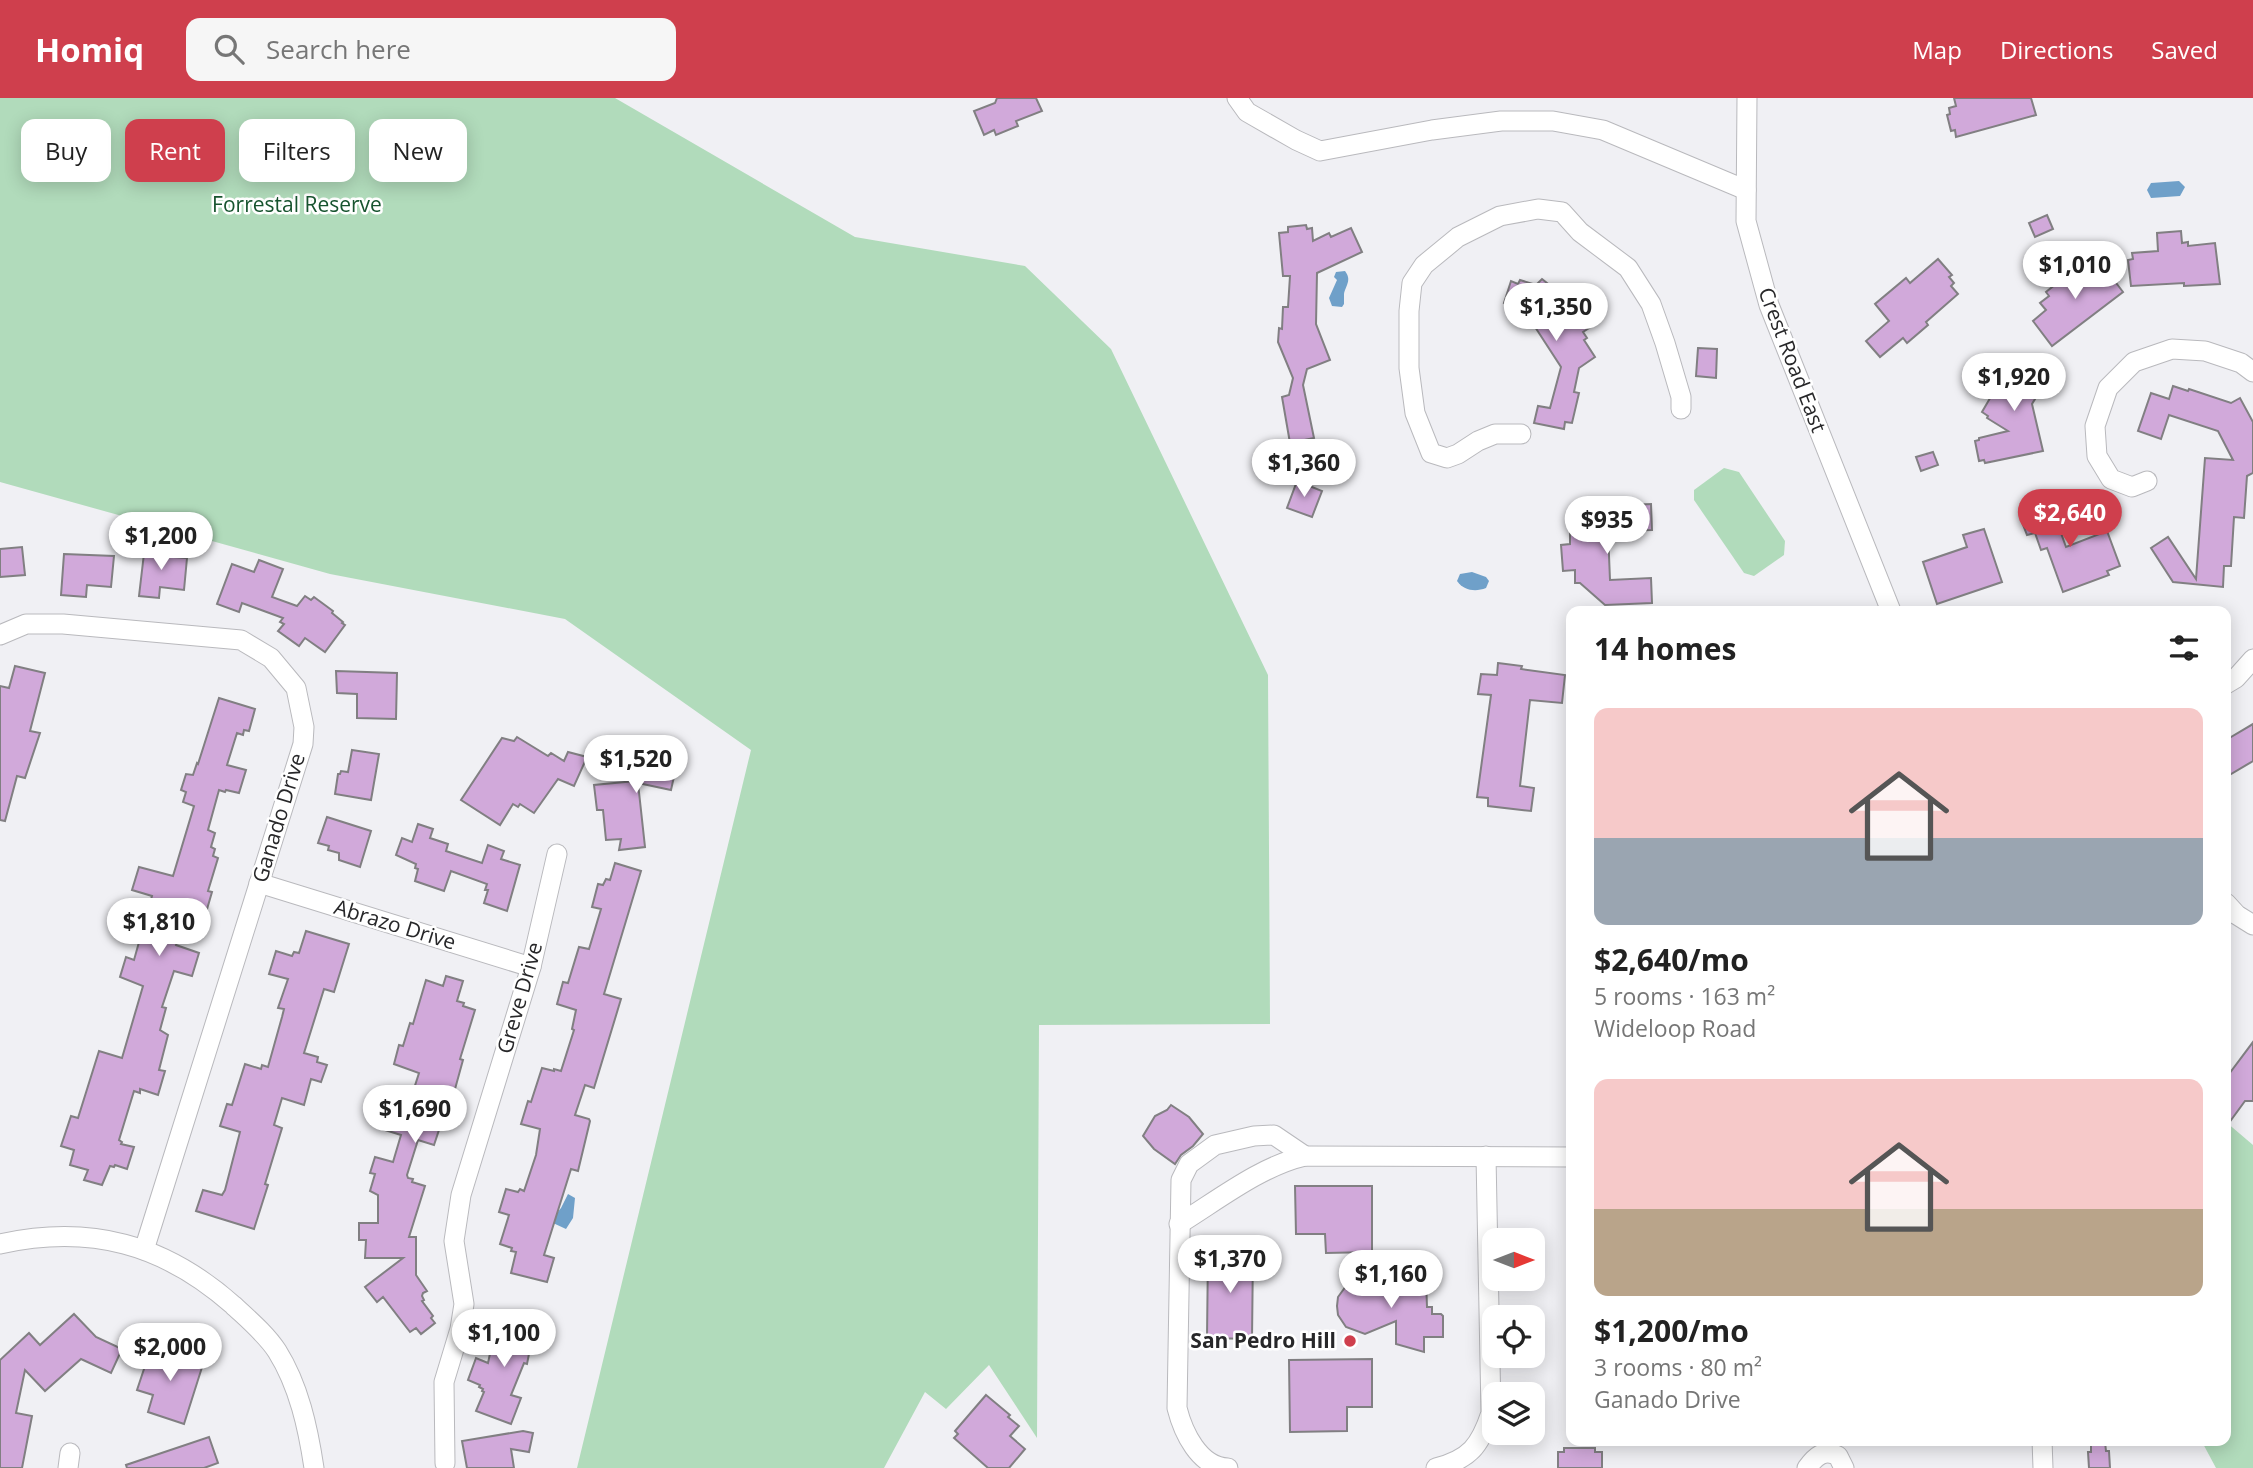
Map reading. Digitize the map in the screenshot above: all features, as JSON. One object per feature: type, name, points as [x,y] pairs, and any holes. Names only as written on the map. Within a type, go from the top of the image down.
[{"type":"street","points":[[1237,98],[1247,112],[1296,140],[1320,150],[1501,121],[1553,121],[1603,130],[1745,190]]},
{"type":"street","name":"Crest Road East","points":[[1747,98],[1745,221],[1769,305],[1889,606]]},
{"type":"street","points":[[1521,434],[1495,434],[1447,458],[1431,453],[1415,413],[1409,368],[1409,311],[1412,283],[1424,265],[1458,237],[1500,216],[1538,209],[1562,212],[1580,232],[1629,268],[1651,304],[1681,397],[1681,409]]},
{"type":"street","points":[[2147,481],[2132,486],[2111,479],[2097,456],[2095,426],[2108,388],[2134,362],[2172,349],[2205,351],[2241,363],[2253,372]]},
{"type":"street","name":"Ganado Drive","points":[[0,635],[26,624],[63,624],[241,640],[271,658],[296,688],[304,727],[303,744],[144,1250]]},
{"type":"street","points":[[2231,681],[2253,659]]},
{"type":"street","name":"Greve Drive","points":[[445,1463],[444,1382],[460,1329],[464,1304],[454,1241],[461,1195],[531,968],[557,854]]},
{"type":"street","name":"Abrazo Drive","points":[[259,884],[531,968]]},
{"type":"street","points":[[2231,908],[2253,925]]},
{"type":"street","points":[[1228,1468],[1219,1468],[1189,1441],[1177,1408],[1181,1180],[1189,1164],[1216,1145],[1254,1136],[1274,1135],[1305,1156]]},
{"type":"street","points":[[1179,1224],[1260,1174],[1286,1160],[1305,1156],[1566,1157]]},
{"type":"street","points":[[1436,1468],[1464,1458],[1483,1437],[1491,1413],[1486,1156]]},
{"type":"street","points":[[0,1244],[67,1235],[103,1239],[144,1250],[178,1264],[212,1287],[276,1350],[294,1387],[307,1425],[314,1468]]},
{"type":"street","points":[[2042,1446],[2043,1468]]},
{"type":"street","points":[[1807,1468],[1819,1455],[1826,1452],[1838,1456],[1844,1468]]},
{"type":"green space","name":"Forrestal Reserve","points":[[0,98],[615,98],[855,237],[1025,266],[1111,349],[1268,675],[1270,1024],[1039,1025],[1037,1438],[989,1365],[946,1409],[925,1392],[884,1468],[577,1468],[751,750],[565,619],[330,574],[0,482]]},
{"type":"green space","points":[[1724,468],[1739,472],[1785,541],[1784,555],[1754,576],[1744,573],[1694,500],[1694,490]]},
{"type":"green space","points":[[2231,1126],[2253,1145],[2253,1468],[2216,1468],[2204,1446],[2231,1446]]},
{"type":"water","points":[[2179,181],[2185,187],[2180,196],[2151,198],[2147,190],[2151,183]]},
{"type":"water","points":[[1345,271],[1348,280],[1344,304],[1342,307],[1332,306],[1329,298],[1337,280],[1334,277],[1336,272]]},
{"type":"water","points":[[1472,572],[1486,577],[1489,581],[1486,588],[1470,590],[1457,581],[1460,574]]},
{"type":"water","points":[[568,1194],[575,1198],[573,1218],[566,1229],[553,1223],[553,1218]]},
{"type":"building","points":[[997,98],[1036,98],[1042,111],[1016,121],[1018,126],[996,135],[994,130],[984,135],[974,111],[995,103]]},
{"type":"building","points":[[1954,98],[2031,98],[2036,115],[1956,137],[1955,130],[1951,131],[1947,115],[1950,114],[1949,108],[1956,106]]},
{"type":"building","points":[[2047,215],[2053,229],[2035,237],[2029,223]]},
{"type":"building","points":[[1306,225],[1307,229],[1312,228],[1313,241],[1329,233],[1331,237],[1351,228],[1362,252],[1317,273],[1316,324],[1330,360],[1307,369],[1303,385],[1314,438],[1290,443],[1282,397],[1289,395],[1293,378],[1278,342],[1279,328],[1282,329],[1283,307],[1288,307],[1290,276],[1283,276],[1279,233],[1288,232],[1288,227]]},
{"type":"building","points":[[2181,231],[2182,243],[2188,242],[2188,246],[2215,243],[2220,284],[2131,286],[2128,260],[2133,259],[2132,253],[2158,251],[2157,233]]},
{"type":"building","points":[[1938,259],[1952,275],[1949,277],[1954,283],[1951,286],[1958,294],[1907,343],[1903,338],[1880,357],[1866,341],[1889,321],[1875,304],[1906,278],[1910,283]]},
{"type":"building","points":[[2086,260],[2099,276],[2107,271],[2123,292],[2052,346],[2033,321],[2046,310],[2040,303],[2049,296],[2046,292]]},
{"type":"building","points":[[1542,279],[1558,292],[1574,316],[1587,307],[1597,323],[1583,332],[1587,338],[1584,340],[1595,357],[1579,368],[1574,392],[1579,393],[1572,423],[1565,422],[1564,429],[1534,423],[1538,406],[1550,408],[1561,367],[1524,310],[1504,303],[1511,281],[1518,284],[1520,280],[1536,285]]},
{"type":"building","points":[[1698,348],[1717,349],[1716,378],[1696,376]]},
{"type":"building","points":[[2014,357],[2028,365],[2033,357],[2053,370],[2032,404],[2043,451],[1985,463],[1984,460],[1979,461],[1975,441],[2008,431],[1982,412]]},
{"type":"building","points":[[2173,386],[2231,403],[2240,398],[2253,422],[2253,473],[2247,476],[2244,518],[2234,517],[2231,566],[2224,566],[2223,587],[2173,582],[2151,548],[2168,537],[2196,579],[2205,458],[2233,460],[2218,431],[2169,415],[2161,439],[2138,431],[2151,393],[2169,399]]},
{"type":"building","points":[[1933,452],[1938,465],[1921,471],[1916,457]]},
{"type":"building","points":[[1297,481],[1322,491],[1312,517],[1287,508]]},
{"type":"building","points":[[2048,497],[2066,547],[2107,531],[2120,566],[2107,571],[2109,575],[2063,592],[2047,548],[2041,550],[2035,533],[2027,535],[2022,522],[2029,519],[2024,506]]},
{"type":"building","points":[[1651,504],[1652,530],[1608,531],[1610,580],[1651,578],[1652,603],[1605,605],[1580,583],[1575,583],[1575,570],[1563,571],[1561,545],[1570,544],[1570,532],[1575,532],[1575,526],[1587,525],[1602,510],[1625,510],[1625,505]]},
{"type":"building","points":[[1984,529],[2002,582],[1937,604],[1923,562],[1967,547],[1963,535]]},
{"type":"building","points":[[145,545],[162,546],[161,556],[187,558],[184,590],[160,587],[159,598],[139,596]]},
{"type":"building","points":[[22,547],[25,575],[0,577],[0,549]]},
{"type":"building","points":[[64,554],[114,556],[111,587],[87,585],[86,597],[61,595]]},
{"type":"building","points":[[259,560],[283,569],[272,597],[297,606],[305,596],[311,600],[314,597],[343,622],[345,625],[325,652],[305,638],[299,646],[278,631],[284,624],[280,622],[283,618],[242,603],[239,612],[217,604],[232,564],[254,572]]},
{"type":"building","points":[[1498,663],[1565,675],[1562,703],[1530,700],[1520,786],[1534,788],[1531,811],[1488,806],[1488,798],[1477,797],[1491,695],[1478,694],[1481,674],[1497,675]]},
{"type":"building","points":[[15,666],[45,673],[30,731],[40,733],[25,778],[17,776],[5,821],[0,820],[0,686],[9,688]]},
{"type":"building","points":[[336,671],[397,673],[396,719],[357,718],[357,694],[337,693]]},
{"type":"building","points":[[219,698],[255,709],[249,731],[244,730],[243,735],[237,733],[227,765],[246,770],[239,793],[219,790],[208,830],[215,833],[211,847],[215,849],[213,856],[218,858],[208,891],[212,892],[205,916],[186,912],[176,945],[199,953],[192,976],[174,971],[162,1007],[166,1008],[160,1030],[168,1035],[159,1070],[165,1071],[158,1095],[140,1089],[140,1093],[134,1091],[119,1140],[121,1144],[134,1147],[127,1169],[110,1166],[102,1185],[84,1180],[88,1170],[70,1165],[74,1150],[61,1146],[71,1116],[78,1118],[99,1051],[122,1058],[143,986],[120,977],[126,957],[134,960],[152,896],[132,890],[139,867],[173,876],[194,806],[183,802],[186,792],[181,790],[186,774],[193,775],[198,764]]},
{"type":"building","points":[[2253,724],[2253,761],[2231,774],[2231,737]]},
{"type":"building","points":[[517,737],[548,756],[551,753],[564,761],[568,752],[587,757],[574,786],[558,779],[534,813],[520,804],[518,807],[513,804],[500,825],[461,800],[502,738],[514,741]]},
{"type":"building","points":[[654,739],[681,745],[671,790],[638,783],[645,847],[619,850],[621,839],[606,840],[603,810],[597,810],[594,785],[635,781],[639,759],[645,761],[646,754],[651,755]]},
{"type":"building","points":[[352,750],[379,754],[371,800],[335,794],[338,774],[341,771],[348,772]]},
{"type":"building","points":[[327,817],[371,831],[360,867],[339,860],[339,853],[318,843]]},
{"type":"building","points":[[418,824],[433,829],[430,838],[448,844],[446,851],[482,863],[488,845],[504,851],[501,859],[520,865],[507,911],[484,903],[487,884],[451,871],[444,891],[415,881],[418,869],[415,868],[416,864],[396,855],[402,838],[412,842]]},
{"type":"building","points":[[615,863],[641,871],[604,994],[621,999],[594,1088],[585,1085],[575,1115],[590,1121],[578,1171],[571,1169],[544,1255],[554,1258],[547,1282],[511,1273],[516,1252],[500,1244],[509,1215],[499,1212],[506,1189],[524,1191],[536,1155],[540,1129],[521,1124],[542,1068],[561,1071],[574,1030],[576,1010],[557,1004],[563,982],[568,983],[579,947],[589,949],[601,909],[592,907],[598,884],[603,885],[606,879],[610,880]]},
{"type":"building","points":[[306,931],[349,944],[334,992],[324,989],[304,1053],[318,1057],[317,1062],[327,1065],[321,1082],[311,1079],[304,1105],[282,1098],[274,1125],[282,1128],[254,1229],[196,1211],[203,1190],[222,1195],[225,1190],[240,1132],[220,1126],[227,1104],[232,1105],[245,1064],[261,1069],[262,1065],[268,1067],[284,1009],[278,1008],[288,979],[269,974],[276,951],[292,956],[294,952],[299,953]]},
{"type":"building","points":[[446,976],[463,981],[457,1001],[475,1010],[460,1059],[463,1060],[444,1129],[440,1127],[434,1145],[418,1140],[407,1175],[413,1179],[412,1182],[425,1186],[409,1237],[416,1237],[416,1275],[427,1291],[423,1293],[422,1301],[435,1323],[421,1334],[416,1328],[410,1332],[383,1297],[377,1302],[365,1287],[403,1258],[365,1258],[366,1240],[359,1240],[359,1223],[378,1223],[378,1195],[370,1191],[375,1174],[370,1173],[375,1157],[393,1162],[401,1135],[382,1129],[393,1096],[410,1101],[419,1073],[394,1064],[399,1045],[403,1046],[410,1023],[413,1024],[426,980],[443,986]]},
{"type":"building","points":[[2253,1042],[2253,1101],[2245,1101],[2231,1120],[2231,1071]]},
{"type":"building","points":[[1171,1105],[1189,1117],[1203,1134],[1175,1164],[1154,1149],[1143,1136],[1155,1116]]},
{"type":"building","points":[[1295,1186],[1372,1186],[1372,1252],[1326,1253],[1325,1234],[1296,1234]]},
{"type":"building","points":[[1208,1251],[1253,1251],[1252,1339],[1207,1338]]},
{"type":"building","points":[[1401,1275],[1422,1275],[1422,1278],[1426,1278],[1427,1307],[1432,1307],[1432,1314],[1443,1316],[1443,1337],[1424,1337],[1424,1352],[1396,1344],[1396,1321],[1365,1334],[1346,1327],[1338,1315],[1338,1297],[1346,1286],[1363,1279],[1380,1286],[1401,1286]]},
{"type":"building","points":[[509,1313],[536,1319],[527,1364],[524,1363],[511,1395],[521,1398],[511,1424],[476,1411],[484,1392],[480,1385],[468,1380],[476,1358],[488,1363],[494,1335],[505,1334]]},
{"type":"building","points":[[74,1314],[96,1337],[122,1349],[111,1373],[81,1359],[45,1391],[25,1370],[16,1413],[32,1416],[22,1468],[0,1468],[0,1360],[29,1333],[40,1345]]},
{"type":"building","points":[[152,1345],[204,1361],[184,1424],[148,1412],[153,1395],[137,1390]]},
{"type":"building","points":[[1372,1359],[1372,1407],[1347,1407],[1347,1431],[1290,1432],[1289,1360]]},
{"type":"building","points":[[986,1395],[1019,1426],[1010,1436],[1025,1449],[1009,1468],[988,1468],[954,1438],[958,1434],[955,1431]]},
{"type":"building","points":[[523,1431],[533,1433],[529,1452],[511,1449],[514,1468],[467,1468],[462,1441]]},
{"type":"building","points":[[209,1437],[218,1463],[204,1468],[127,1468],[126,1465]]},
{"type":"building","points":[[2091,1446],[2105,1446],[2106,1451],[2109,1451],[2110,1468],[2089,1468],[2088,1452],[2091,1452]]},
{"type":"building","points":[[1564,1448],[1595,1448],[1595,1452],[1602,1452],[1602,1468],[1558,1468],[1558,1452],[1564,1452]]},
{"type":"place","name":"San Pedro Hill","points":[[1350,1341]]}]
